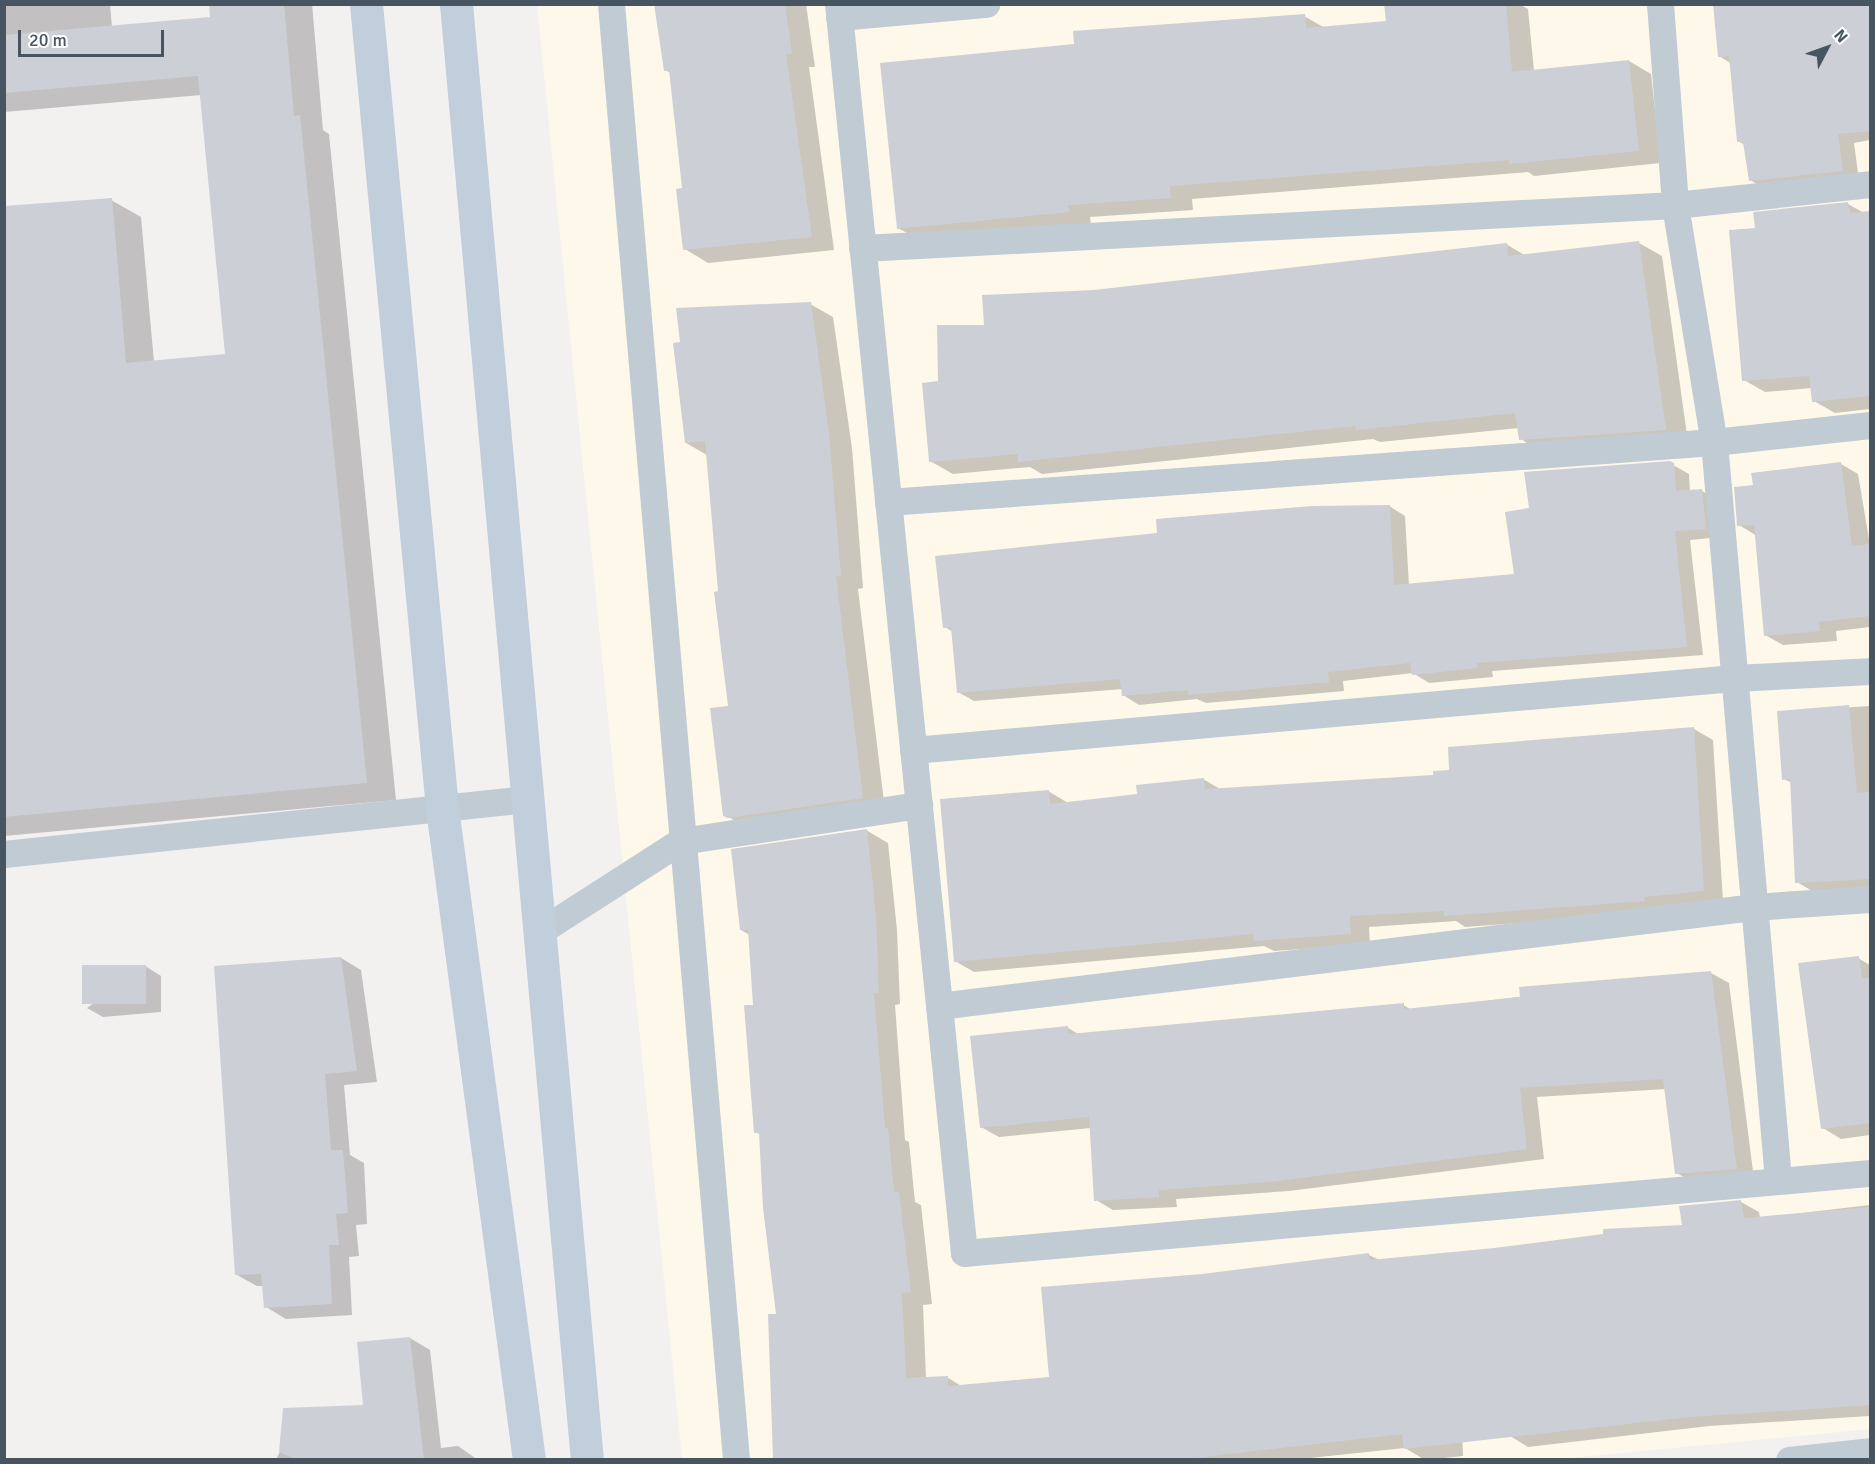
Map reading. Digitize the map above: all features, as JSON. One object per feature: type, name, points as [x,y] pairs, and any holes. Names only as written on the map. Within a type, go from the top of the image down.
[{"type":"main road","points":[[366,4],[442,808],[529,1460]]},
{"type":"main road","points":[[456,4],[587,1460]]},
{"type":"lane","points":[[611,4],[681,841],[736,1460]]},
{"type":"lane","points":[[986,4],[838,11],[964,1252],[1870,1173]]},
{"type":"lane","points":[[1660,4],[1675,205],[1714,442],[1778,1180]]},
{"type":"lane","points":[[862,248],[1675,205],[1870,184]]},
{"type":"lane","points":[[888,502],[1714,442],[1870,425]]},
{"type":"lane","points":[[913,750],[1734,678],[1870,671]]},
{"type":"lane","points":[[4,854],[527,799]]},
{"type":"lane","points":[[539,932],[681,841],[919,805]]},
{"type":"lane","points":[[939,1006],[1754,907],[1870,899]]},
{"type":"lane","points":[[1789,1460],[1870,1451]]},
{"type":"shaded area","points":[[537,5],[1870,5],[1870,1429],[1549,1460],[682,1459]]},
{"type":"building","points":[[209,4],[284,4],[294,116],[300,115],[367,783],[4,817],[4,206],[112,198],[126,363],[225,354],[198,76],[4,93],[4,35],[210,17]]},
{"type":"building","points":[[654,4],[785,4],[792,54],[786,54],[812,237],[683,250],[676,189],[682,188],[669,70],[664,71]]},
{"type":"building","points":[[1384,4],[1506,4],[1512,72],[1629,60],[1639,151],[1509,164],[1509,160],[1170,186],[1171,198],[1068,205],[1069,212],[897,229],[880,63],[1074,44],[1073,31],[1305,14],[1306,28],[1386,21]]},
{"type":"building","points":[[1713,4],[1870,4],[1870,131],[1838,134],[1843,171],[1749,181],[1743,142],[1737,142],[1729,56],[1718,57]]},
{"type":"building","points":[[1848,202],[1850,213],[1870,211],[1870,396],[1812,402],[1809,376],[1742,381],[1729,230],[1755,228],[1753,212]]},
{"type":"building","points":[[1639,241],[1666,430],[1519,440],[1515,413],[1356,430],[1355,426],[1018,462],[1018,454],[929,462],[922,383],[938,381],[937,325],[984,325],[982,295],[1094,290],[1507,243],[1508,256]]},
{"type":"building","points":[[811,302],[829,434],[841,576],[836,576],[863,798],[728,818],[723,816],[710,708],[728,706],[714,592],[718,591],[705,441],[685,443],[673,343],[680,342],[676,308]]},
{"type":"building","points":[[1670,461],[1674,463],[1676,491],[1702,489],[1706,529],[1675,531],[1687,647],[1477,663],[1477,668],[1412,675],[1410,663],[1328,672],[1329,682],[1188,695],[1188,690],[1122,696],[1120,679],[957,693],[951,627],[943,628],[935,556],[1157,533],[1156,519],[1312,506],[1390,505],[1394,585],[1514,574],[1505,512],[1529,508],[1524,472]]},
{"type":"building","points":[[1841,462],[1852,546],[1870,544],[1870,616],[1819,622],[1820,631],[1764,636],[1754,525],[1737,526],[1734,487],[1753,485],[1751,473]]},
{"type":"building","points":[[1849,705],[1857,793],[1870,792],[1870,879],[1795,883],[1790,779],[1782,780],[1777,711]]},
{"type":"building","points":[[1694,727],[1704,891],[1644,897],[1645,901],[1444,916],[1444,911],[1350,916],[1351,934],[1254,941],[1253,934],[954,962],[940,799],[1049,790],[1050,804],[1137,794],[1136,785],[1204,778],[1205,789],[1433,775],[1433,771],[1449,770],[1448,747]]},
{"type":"building","points":[[867,829],[876,917],[879,993],[874,993],[885,1128],[888,1128],[894,1192],[899,1192],[911,1292],[902,1293],[906,1378],[948,1376],[948,1386],[1049,1377],[1041,1287],[1202,1274],[1369,1253],[1370,1260],[1494,1248],[1603,1234],[1603,1229],[1682,1225],[1679,1206],[1741,1200],[1744,1218],[1870,1207],[1870,1405],[1690,1417],[1404,1449],[1402,1434],[1178,1460],[773,1460],[768,1314],[776,1314],[763,1208],[759,1133],[754,1133],[744,1005],[753,1005],[748,930],[740,930],[731,849]]},
{"type":"building","points":[[1859,956],[1862,978],[1870,978],[1870,1123],[1821,1129],[1798,963]]},
{"type":"building","points":[[341,957],[357,1071],[325,1074],[331,1150],[343,1150],[348,1213],[336,1214],[339,1245],[329,1245],[332,1304],[264,1308],[261,1274],[235,1275],[214,966]]},
{"type":"building","points":[[82,965],[146,965],[146,1004],[82,1004]]},
{"type":"building","points":[[1711,971],[1737,1169],[1675,1174],[1663,1079],[1520,1088],[1527,1149],[1270,1182],[1159,1190],[1159,1197],[1094,1201],[1089,1117],[980,1128],[970,1036],[1068,1026],[1069,1034],[1404,1003],[1404,1009],[1520,997],[1519,987]]},
{"type":"building","points":[[410,1337],[424,1460],[298,1460],[279,1452],[283,1408],[363,1405],[357,1342]]}]
